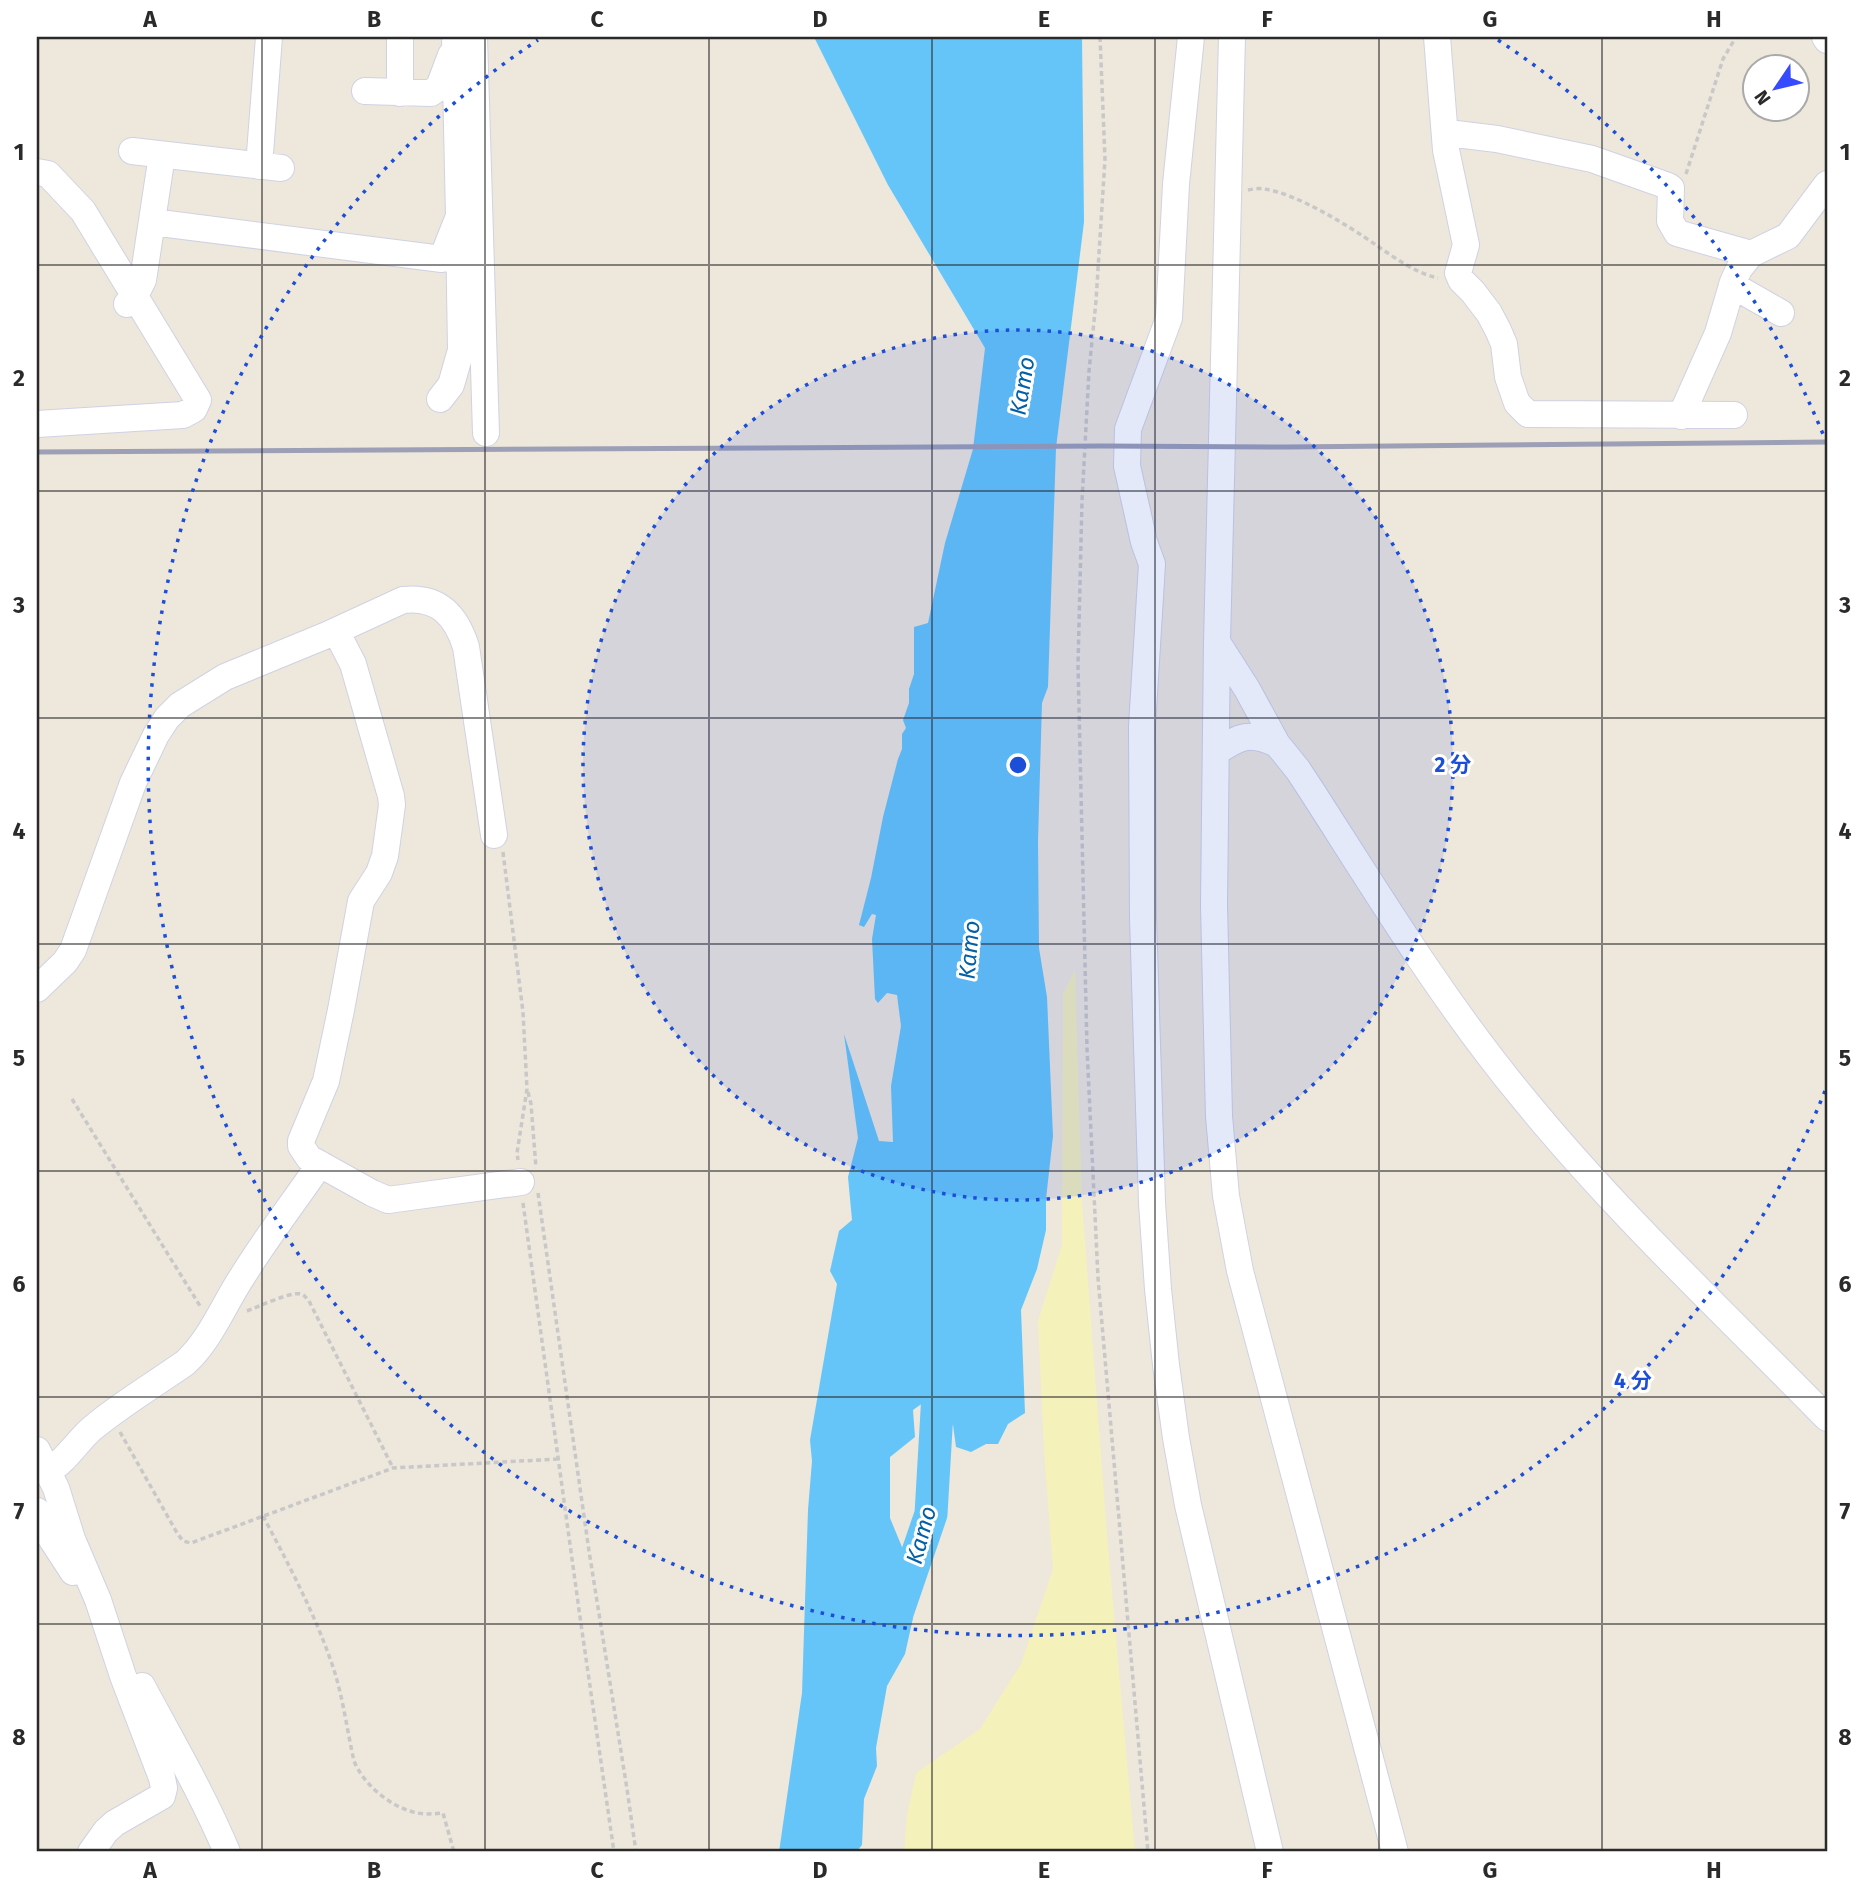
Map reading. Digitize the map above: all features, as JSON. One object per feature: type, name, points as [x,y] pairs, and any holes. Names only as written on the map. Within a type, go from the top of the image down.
[{"type":"street","points":[[132,151],[270,167],[269,37]]},
{"type":"street","points":[[400,37],[400,93]]},
{"type":"street","points":[[1191,37],[1176,184],[1169,318],[1128,429],[1127,454],[1132,492],[1152,565],[1142,754],[1143,918],[1152,1203],[1166,1365],[1188,1505],[1270,1852]]},
{"type":"street","points":[[1232,37],[1217,642],[1214,905],[1218,1103],[1226,1196],[1240,1271],[1395,1852]]},
{"type":"street","points":[[1437,37],[1446,150],[1466,245],[1458,273],[1489,313],[1498,330],[1504,344],[1508,377],[1517,403],[1528,414],[1734,415]]},
{"type":"street","points":[[365,92],[431,93],[439,88],[461,39]]},
{"type":"street","points":[[440,399],[451,385],[461,350],[461,39]]},
{"type":"street","points":[[461,39],[486,433]]},
{"type":"street","points":[[1445,135],[1497,139],[1592,159],[1671,188],[1670,222],[1677,233],[1751,254]]},
{"type":"street","points":[[129,301],[143,280],[162,155]]},
{"type":"street","points":[[37,172],[48,174],[83,211],[129,301],[198,400],[194,410],[183,415],[37,424]]},
{"type":"street","points":[[1681,416],[1718,332],[1739,269],[1751,254],[1788,236],[1827,184]]},
{"type":"street","points":[[152,222],[442,259],[459,216]]},
{"type":"street","points":[[1732,285],[1781,313]]},
{"type":"street","points":[[37,989],[65,962],[73,950],[133,783],[156,735],[180,705],[225,677],[403,600],[417,598],[441,607],[461,630],[466,647],[494,835]]},
{"type":"street","points":[[336,631],[350,657],[361,688],[392,806],[385,856],[379,873],[361,901],[326,1081],[301,1141],[303,1152],[309,1158],[388,1200],[532,1185]]},
{"type":"street","points":[[1217,642],[1277,744],[1298,770],[1442,992],[1522,1098],[1608,1197],[1827,1418]]},
{"type":"street","points":[[1216,752],[1228,744],[1251,736],[1262,737],[1277,744]]},
{"type":"street","points":[[40,1460],[55,1468],[80,1438],[198,1351],[209,1337],[242,1277],[320,1164]]},
{"type":"street","points":[[40,1460],[53,1522],[52,1527],[40,1529],[131,1665],[217,1829],[224,1852]]},
{"type":"street","points":[[40,1460],[56,1488],[72,1539],[107,1626],[162,1778],[162,1796]]},
{"type":"street","points":[[91,1852],[106,1830],[115,1823],[162,1796],[172,1796],[183,1803],[224,1852]]},
{"type":"path","points":[[1100,37],[1105,159],[1082,501],[1078,666],[1087,1048],[1098,1278],[1148,1852]]},
{"type":"path","points":[[1671,188],[1683,183],[1723,60],[1737,37]]},
{"type":"path","points":[[1228,191],[1263,189],[1284,195],[1341,222],[1423,273],[1451,281],[1460,276]]},
{"type":"path","points":[[494,835],[502,842],[523,1012],[527,1089],[517,1153],[532,1185],[636,1852]]},
{"type":"path","points":[[527,1089],[531,1104],[532,1185],[558,1459],[614,1852]]},
{"type":"path","points":[[110,1415],[177,1533],[184,1541],[191,1543],[393,1468],[558,1459]]},
{"type":"path","points":[[263,1516],[299,1586],[334,1669],[358,1771],[370,1786],[401,1807],[419,1813],[443,1814],[454,1852]]},
{"type":"sand","points":[[1075,970],[1082,1201],[1107,1535],[1135,1852],[904,1852],[907,1815],[916,1773],[980,1729],[1021,1664],[1053,1569],[1038,1321],[1062,1245],[1063,994]]},
{"type":"water","points":[[814,37],[1082,37],[1084,222],[1056,448],[1048,687],[1042,703],[1038,841],[1039,948],[1047,997],[1053,1136],[1046,1199],[1046,1230],[1037,1269],[1021,1310],[1025,1413],[1008,1424],[998,1444],[986,1444],[971,1452],[956,1447],[953,1425],[944,1427],[946,1407],[927,1400],[913,1410],[915,1437],[890,1457],[890,1518],[902,1547],[913,1618],[905,1654],[887,1686],[876,1748],[877,1766],[864,1799],[862,1845],[856,1852],[779,1852],[802,1693],[812,1461],[810,1440],[837,1284],[830,1271],[839,1231],[852,1220],[848,1177],[858,1138],[844,1034],[879,1141],[893,1142],[891,1086],[901,1026],[897,995],[887,993],[878,1003],[875,999],[872,939],[876,915],[872,914],[864,927],[859,925],[883,817],[902,749],[902,734],[906,728],[903,720],[914,674],[914,627],[928,623],[945,543],[973,449],[985,348],[888,185]]},
{"type":"waterway","name":"Kamo","points":[[893,1625],[931,1514],[940,1360]]},
{"type":"railway","points":[[37,452],[1827,442]]}]
